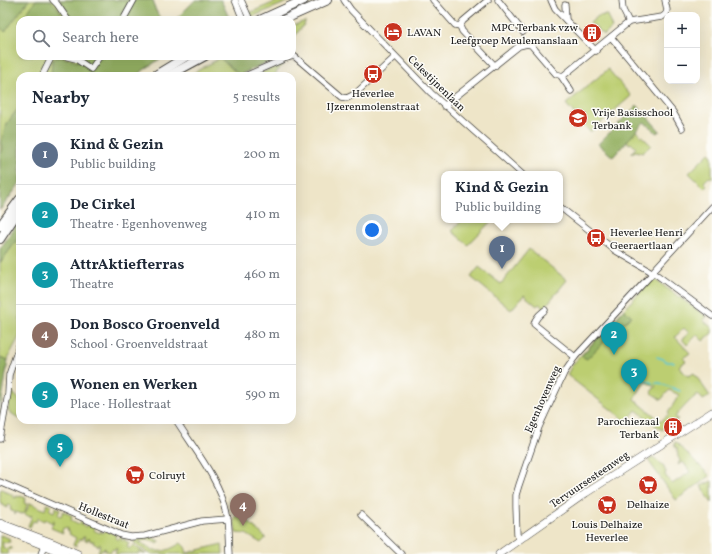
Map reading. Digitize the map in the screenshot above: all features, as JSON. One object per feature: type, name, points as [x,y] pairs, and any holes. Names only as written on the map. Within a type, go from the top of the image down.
[{"type":"highway","points":[[269,16],[304,0]]},
{"type":"highway","points":[[292,16],[328,0]]},
{"type":"highway","points":[[161,72],[180,60]]},
{"type":"highway","points":[[175,72],[198,60]]},
{"type":"highway","points":[[0,226],[16,204]]},
{"type":"highway","points":[[0,239],[16,215]]},
{"type":"main road","name":"Tervuursesteenweg","points":[[499,554],[586,493],[712,412]]},
{"type":"main road","points":[[0,523],[78,554]]},
{"type":"main road","points":[[0,528],[65,554]]},
{"type":"street","points":[[53,0],[65,16]]},
{"type":"street","points":[[126,16],[134,0]]},
{"type":"street","points":[[235,0],[242,16]]},
{"type":"street","points":[[241,0],[248,16]]},
{"type":"street","name":"Celestijnenlaan","points":[[344,0],[351,10],[395,57],[444,106],[519,171]]},
{"type":"street","points":[[433,0],[455,25],[460,26],[462,31],[495,66]]},
{"type":"street","points":[[460,26],[463,21],[488,0]]},
{"type":"street","points":[[498,0],[523,32]]},
{"type":"street","points":[[551,0],[555,9],[596,51]]},
{"type":"street","points":[[622,0],[623,10],[629,22]]},
{"type":"street","points":[[665,0],[667,12]]},
{"type":"street","points":[[565,5],[566,20]]},
{"type":"street","points":[[561,76],[567,74],[596,51],[629,22],[664,16]]},
{"type":"street","points":[[611,38],[673,112],[682,128]]},
{"type":"street","points":[[444,106],[519,46],[527,44],[534,48],[556,74],[561,76],[571,91]]},
{"type":"street","points":[[296,57],[346,98],[349,98],[355,94],[395,57]]},
{"type":"street","points":[[44,72],[50,60]]},
{"type":"street","points":[[80,60],[91,69],[97,60]]},
{"type":"street","points":[[254,72],[281,60]]},
{"type":"street","name":"Egenhovenweg","points":[[520,539],[517,535],[516,495],[539,427],[564,373],[575,357],[712,207]]},
{"type":"street","points":[[563,209],[616,251],[653,272],[686,295],[712,316]]},
{"type":"street","points":[[545,310],[538,316],[534,324],[575,357]]},
{"type":"street","points":[[0,439],[8,394],[9,375],[16,355]]},
{"type":"street","points":[[179,424],[214,480],[225,504],[228,519],[230,554]]},
{"type":"street","name":"Hollestraat","points":[[0,482],[108,530],[131,537],[159,533],[202,521],[228,519]]},
{"type":"street","points":[[361,515],[401,554]]},
{"type":"street","points":[[41,554],[44,546]]},
{"type":"green space","points":[[0,0],[153,0],[159,16],[16,16],[16,60],[158,60],[141,72],[16,72],[16,188],[0,210]]},
{"type":"green space","points":[[0,0],[29,0],[5,32],[0,27]]},
{"type":"green space","points":[[36,0],[50,0],[63,16],[48,16],[25,16]]},
{"type":"green space","points":[[60,0],[153,0],[159,16],[70,16]]},
{"type":"green space","points":[[195,0],[221,0],[228,16],[179,16]]},
{"type":"green space","points":[[280,0],[292,0],[254,16],[249,13]]},
{"type":"green space","points":[[607,15],[612,28],[604,35],[590,23],[598,16]]},
{"type":"green space","points":[[305,21],[296,35],[296,24]]},
{"type":"green space","points":[[53,60],[71,60],[77,62],[78,60],[158,60],[141,72],[51,72]]},
{"type":"green space","points":[[216,60],[222,60],[236,72],[195,72]]},
{"type":"green space","points":[[222,60],[273,60],[246,72],[236,72]]},
{"type":"green space","points":[[284,62],[277,72],[263,72]]},
{"type":"green space","points":[[608,69],[631,96],[590,132],[566,104]]},
{"type":"green space","points":[[637,105],[660,131],[657,133],[644,122],[613,157],[598,144]]},
{"type":"green space","points":[[16,112],[16,188],[0,210],[0,155],[2,150],[2,138],[6,126]]},
{"type":"green space","points":[[636,131],[651,145],[643,153],[636,151],[631,153],[636,148],[627,141]]},
{"type":"green space","points":[[709,153],[712,156],[712,179],[709,177],[704,182],[707,185],[704,188],[689,173]]},
{"type":"green space","points":[[459,223],[489,223],[468,245],[452,231]]},
{"type":"green space","points":[[16,225],[16,241],[0,263],[0,249]]},
{"type":"green space","points":[[16,241],[16,343],[8,360],[0,357],[0,263]]},
{"type":"green space","points":[[529,249],[567,280],[544,308],[539,304],[537,306],[524,295],[511,310],[471,277],[479,267],[501,284]]},
{"type":"green space","points":[[652,279],[707,317],[703,320],[712,328],[712,333],[703,341],[697,335],[687,345],[682,339],[689,333],[684,328],[675,337],[690,353],[683,358],[686,361],[679,366],[686,375],[689,376],[694,373],[710,396],[703,400],[698,394],[675,417],[678,419],[662,430],[636,410],[627,422],[567,375],[572,365]],"holes":[[[645,382],[656,386],[651,392],[661,400],[669,390],[679,395],[668,413],[669,414],[661,421],[634,399]]]},
{"type":"green space","points":[[624,310],[632,316],[587,359],[581,356]]},
{"type":"green space","points":[[0,357],[8,360],[0,413]]},
{"type":"green space","points":[[11,391],[16,396],[16,416],[8,411]]},
{"type":"green space","points":[[676,442],[710,476],[676,500],[648,460],[653,457],[664,466],[666,472],[665,475],[672,484],[690,472],[684,463],[682,462],[678,465],[680,460],[674,443]]},
{"type":"green space","points":[[712,481],[712,503],[701,486]]},
{"type":"green space","points":[[2,489],[5,493],[7,492],[13,495],[13,497],[16,498],[16,496],[20,496],[26,498],[24,503],[27,504],[25,512],[30,503],[45,510],[47,504],[52,506],[49,509],[54,512],[56,507],[60,509],[58,515],[61,516],[63,511],[72,516],[71,520],[79,524],[82,520],[83,521],[81,524],[86,527],[88,523],[95,526],[93,530],[100,533],[102,529],[103,530],[101,532],[103,533],[106,530],[116,535],[115,538],[118,540],[120,536],[123,536],[121,540],[122,541],[125,538],[125,541],[129,543],[127,547],[130,549],[133,545],[146,554],[142,554],[140,552],[139,554],[115,554],[117,549],[116,547],[114,550],[112,549],[111,552],[105,551],[106,549],[104,548],[103,550],[101,549],[100,552],[98,551],[101,544],[98,546],[93,543],[94,541],[90,541],[89,538],[87,541],[84,540],[85,537],[81,540],[79,539],[76,546],[73,545],[76,538],[69,534],[70,532],[67,528],[63,528],[63,533],[51,528],[54,520],[52,523],[45,519],[44,521],[38,518],[36,522],[33,521],[30,527],[28,526],[32,516],[31,515],[30,517],[23,513],[16,512],[15,515],[15,512],[11,511],[10,509],[11,506],[8,505],[7,508],[0,503],[0,490]]},
{"type":"green space","points":[[239,513],[266,538],[261,543],[246,534],[236,533],[234,518]]},
{"type":"green space","points":[[0,535],[9,538],[10,542],[2,543],[4,549],[11,547],[12,549],[7,550],[8,554],[0,554]]},
{"type":"green space","points":[[154,537],[153,538],[159,541],[158,544],[149,540],[139,542],[150,549],[160,551],[164,551],[181,543],[185,547],[187,553],[222,544],[223,554],[150,554],[135,544],[133,540]]},
{"type":"waterway","points":[[657,357],[667,362],[674,363]]},
{"type":"waterway","points":[[635,382],[638,383],[647,380],[652,383]]},
{"type":"waterway","points":[[655,383],[660,383],[680,391]]},
{"type":"place","name":"LAVAN","points":[[393,32]]},
{"type":"place","name":"MPC Terbank vzw Leefgroep Meulemanslaan","points":[[592,33]]},
{"type":"place","name":"Heverlee IJzerenmolenstraat","points":[[373,74]]},
{"type":"place","name":"Vrije Basisschool Terbank","points":[[578,118]]},
{"type":"place","name":"Heverlee Henri Geeraertlaan","points":[[596,238]]},
{"type":"place","name":"Kind & Gezin","points":[[502,269]]},
{"type":"place","name":"De Cirkel","points":[[614,355]]},
{"type":"place","name":"AttrAktiefterras","points":[[634,392]]},
{"type":"place","name":"Parochiezaal Terbank","points":[[673,427]]},
{"type":"place","name":"Wonen en Werken","points":[[60,467]]},
{"type":"place","name":"Colruyt","points":[[135,475]]},
{"type":"place","name":"Delhaize","points":[[648,485]]},
{"type":"place","name":"Louis Delhaize Heverlee","points":[[607,505]]},
{"type":"place","name":"Don Bosco Groenveld","points":[[243,526]]}]
